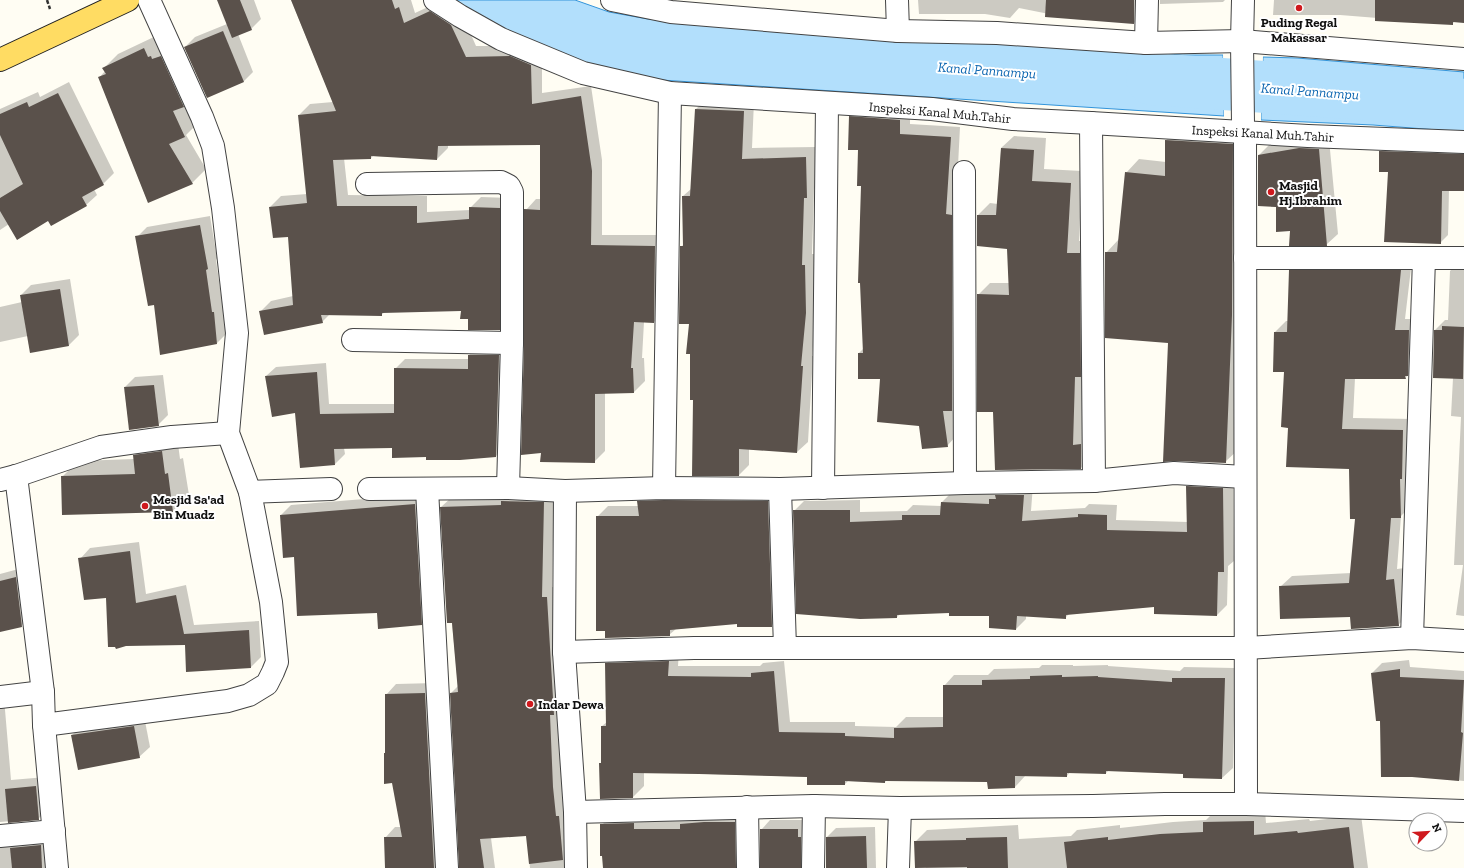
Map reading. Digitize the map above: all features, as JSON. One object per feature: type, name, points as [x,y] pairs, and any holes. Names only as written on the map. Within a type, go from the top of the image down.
[{"type":"main road","points":[[0,60],[128,0]]},
{"type":"street","points":[[44,725],[228,701],[249,695],[267,684],[277,662],[271,602],[250,492],[228,433],[237,333],[223,208],[213,146],[202,117],[149,0]]},
{"type":"street","name":"Inspeksi Kanal Muh.Tahir","points":[[435,0],[501,39],[584,74],[670,93],[932,109],[1013,119],[1244,128],[1308,136],[1464,142]]},
{"type":"street","points":[[612,0],[671,12],[898,31],[997,33],[1242,49],[1464,59]]},
{"type":"street","points":[[897,0],[898,31]]},
{"type":"street","points":[[1146,43],[1147,0]]},
{"type":"street","points":[[1243,0],[1242,49],[1244,128],[1246,477],[1246,804]]},
{"type":"street","points":[[664,488],[670,93]]},
{"type":"street","points":[[823,488],[827,103]]},
{"type":"street","points":[[1091,123],[1094,481]]},
{"type":"street","points":[[964,172],[965,483]]},
{"type":"street","points":[[366,184],[501,182],[508,186],[512,192],[512,344],[508,488]]},
{"type":"street","points":[[1245,258],[1464,258]]},
{"type":"street","points":[[1412,638],[1424,258]]},
{"type":"street","points":[[353,340],[512,344]]},
{"type":"street","points":[[57,868],[44,725],[43,692],[8,478],[101,447],[172,436],[228,433]]},
{"type":"street","points":[[369,489],[508,488],[565,491],[664,488],[780,489],[965,483],[1094,481],[1174,473],[1246,477]]},
{"type":"street","points":[[427,488],[447,868]]},
{"type":"street","points":[[250,492],[331,489]]},
{"type":"street","points":[[780,489],[785,648]]},
{"type":"street","points":[[565,491],[564,652],[575,812],[576,868]]},
{"type":"street","points":[[564,652],[694,648],[1246,648],[1412,638],[1464,641]]},
{"type":"street","points":[[0,697],[43,692]]},
{"type":"street","points":[[575,812],[814,806],[900,808],[1165,804],[1246,804],[1464,811]]},
{"type":"street","points":[[813,868],[814,806]]},
{"type":"street","points":[[747,807],[748,868]]},
{"type":"street","points":[[898,868],[900,808]]},
{"type":"street","points":[[0,836],[54,831]]},
{"type":"water","points":[[447,0],[575,0],[609,12],[648,19],[1182,55],[1223,55],[1224,116],[661,80],[612,72],[544,51]]},
{"type":"water","points":[[1263,57],[1297,58],[1464,72],[1464,132],[1373,125],[1261,120]]},
{"type":"pier","points":[[1223,53],[1225,55],[1226,116],[1224,118]]},
{"type":"pier","points":[[1263,55],[1261,122],[1259,120],[1261,57]]},
{"type":"building","points":[[217,0],[240,0],[252,30],[232,38]]},
{"type":"building","points":[[291,0],[392,0],[395,9],[399,7],[404,23],[430,11],[451,25],[466,57],[510,56],[531,65],[532,104],[581,96],[592,171],[591,245],[655,246],[654,323],[634,322],[631,368],[633,368],[634,393],[595,394],[595,463],[540,462],[541,453],[521,455],[524,343],[524,209],[540,210],[540,145],[438,146],[437,160],[371,156],[371,159],[333,160],[337,206],[417,206],[417,223],[469,219],[469,207],[500,208],[500,330],[468,330],[468,319],[460,319],[461,311],[382,313],[382,316],[321,315],[323,323],[264,335],[259,311],[293,305],[288,237],[273,238],[269,207],[307,203],[298,115],[336,111]]},
{"type":"building","points":[[1046,0],[1134,0],[1134,24],[1045,17]]},
{"type":"building","points":[[1375,0],[1464,0],[1464,23],[1453,22],[1453,25],[1375,21]]},
{"type":"building","points":[[223,31],[244,82],[207,98],[184,47]]},
{"type":"building","points":[[144,48],[148,57],[151,56],[152,59],[161,56],[184,107],[173,111],[185,137],[169,144],[193,184],[148,203],[98,77],[106,74],[102,68]]},
{"type":"building","points":[[58,93],[104,185],[82,197],[87,206],[51,226],[48,221],[17,240],[0,211],[0,198],[23,184],[0,135],[0,114],[27,102],[29,107]]},
{"type":"building","points":[[695,109],[744,111],[742,159],[806,157],[807,198],[804,198],[802,265],[805,265],[806,313],[801,366],[803,366],[797,453],[739,449],[739,476],[692,476],[693,400],[690,400],[690,354],[686,354],[689,324],[679,324],[680,246],[683,246],[682,196],[690,196]]},
{"type":"building","points":[[849,116],[900,120],[900,134],[951,137],[946,214],[952,215],[952,411],[943,411],[948,447],[922,449],[919,426],[877,422],[880,379],[858,379],[858,353],[863,353],[860,283],[858,283],[861,186],[857,186],[858,150],[848,150]]},
{"type":"building","points":[[1165,140],[1233,144],[1232,315],[1226,463],[1163,462],[1168,343],[1105,338],[1105,252],[1117,252],[1125,172],[1165,176]]},
{"type":"building","points":[[1001,148],[1034,150],[1032,181],[1071,183],[1067,253],[1080,253],[1081,377],[1075,377],[1073,445],[1081,444],[1081,469],[995,470],[993,412],[977,412],[977,294],[1009,295],[1007,249],[977,246],[977,215],[996,215]]},
{"type":"building","points":[[1299,148],[1319,149],[1327,246],[1289,246],[1290,231],[1276,232],[1276,207],[1258,206],[1258,155]]},
{"type":"building","points":[[1379,151],[1464,154],[1464,191],[1442,191],[1441,244],[1384,242],[1388,172],[1379,172]]},
{"type":"building","points":[[200,225],[208,269],[206,270],[212,312],[214,312],[217,344],[160,355],[154,305],[148,306],[135,236]]},
{"type":"building","points":[[1289,270],[1401,270],[1395,330],[1409,330],[1408,376],[1405,376],[1406,379],[1345,379],[1342,429],[1403,430],[1402,479],[1400,479],[1401,518],[1391,518],[1386,580],[1394,579],[1399,626],[1351,629],[1350,617],[1280,619],[1279,586],[1349,583],[1355,519],[1350,519],[1349,469],[1286,467],[1288,428],[1281,427],[1284,372],[1273,372],[1274,332],[1287,332]]},
{"type":"building","points":[[60,289],[69,346],[30,353],[20,295]]},
{"type":"building","points":[[1442,326],[1464,327],[1463,379],[1433,378],[1434,330],[1442,330]]},
{"type":"building","points":[[468,355],[499,355],[496,457],[460,460],[426,460],[426,457],[392,458],[392,448],[334,449],[335,465],[300,468],[295,413],[272,417],[265,376],[317,372],[320,414],[394,413],[394,368],[468,369]]},
{"type":"building","points":[[154,385],[159,426],[129,430],[124,387]]},
{"type":"building","points":[[162,451],[165,474],[168,473],[173,512],[62,515],[61,476],[135,474],[133,455]]},
{"type":"building","points":[[1186,486],[1223,488],[1224,572],[1218,572],[1217,616],[1154,614],[1154,607],[1066,615],[1066,619],[1017,616],[1016,630],[989,628],[989,616],[949,616],[949,613],[897,615],[897,618],[860,619],[796,614],[793,510],[850,510],[850,522],[902,520],[902,515],[940,515],[941,502],[989,504],[989,499],[996,499],[995,495],[1024,495],[1022,521],[1078,517],[1078,514],[1107,515],[1107,530],[1187,532]]},
{"type":"building","points":[[501,501],[544,502],[542,597],[547,597],[554,715],[550,715],[553,787],[556,816],[559,816],[563,860],[529,864],[526,836],[480,839],[484,868],[459,868],[450,693],[458,692],[452,623],[447,623],[440,507],[501,505]]},
{"type":"building","points":[[637,501],[768,501],[772,627],[737,627],[737,624],[670,630],[670,636],[605,638],[605,631],[596,631],[596,516],[639,516]]},
{"type":"building","points":[[415,504],[422,625],[378,629],[377,613],[297,616],[294,557],[283,558],[280,515]]},
{"type":"building","points":[[130,551],[136,603],[176,595],[184,634],[249,630],[251,668],[186,672],[185,645],[126,646],[116,649],[115,647],[108,647],[106,598],[84,600],[78,558]]},
{"type":"building","points":[[16,577],[22,627],[0,632],[0,581]]},
{"type":"building","points":[[669,661],[668,676],[751,677],[751,673],[774,671],[779,732],[845,733],[845,736],[894,738],[894,728],[943,727],[943,685],[982,685],[982,680],[1030,679],[1030,676],[1062,675],[1062,677],[1098,676],[1172,682],[1172,678],[1225,678],[1222,779],[1183,778],[1183,774],[1106,771],[1106,774],[1067,773],[1067,777],[1015,776],[1015,788],[988,789],[987,782],[885,781],[885,783],[845,781],[845,785],[807,785],[807,777],[633,773],[633,798],[600,799],[599,763],[601,763],[601,726],[606,726],[605,663]]},
{"type":"building","points":[[1400,669],[1400,677],[1464,680],[1461,732],[1463,733],[1459,781],[1412,777],[1381,777],[1380,721],[1376,721],[1371,673]]},
{"type":"building","points":[[425,693],[434,868],[385,868],[384,837],[402,837],[392,783],[384,784],[385,694]]},
{"type":"building","points":[[134,726],[140,758],[78,770],[71,735]]},
{"type":"building","points":[[36,786],[39,820],[8,823],[5,789]]},
{"type":"building","points":[[1254,821],[1254,835],[1297,831],[1298,833],[1349,827],[1354,868],[1067,868],[1064,842],[1108,837],[1108,840],[1160,834],[1203,832],[1203,822]]},
{"type":"building","points":[[735,822],[736,868],[603,868],[602,856],[600,856],[600,824],[634,823],[634,829],[680,829],[680,824]]},
{"type":"building","points":[[760,829],[798,829],[798,837],[801,837],[801,868],[760,868]]},
{"type":"building","points":[[866,836],[867,868],[826,868],[826,837]]},
{"type":"building","points":[[1007,837],[1008,868],[915,868],[914,841],[966,840],[966,838]]},
{"type":"building","points":[[41,845],[42,868],[12,868],[10,848]]},
{"type":"waterway","name":"Kanal Pannampu","points":[[1152,79],[1379,95],[1464,105]]},
{"type":"place","name":"Puding Regal Makassar","points":[[1299,8]]},
{"type":"place","name":"Masjid Hj.Ibrahim","points":[[1271,192]]},
{"type":"place","name":"Mesjid Sa'ad Bin Muadz","points":[[145,506]]},
{"type":"place","name":"Indar Dewa","points":[[530,704]]}]
